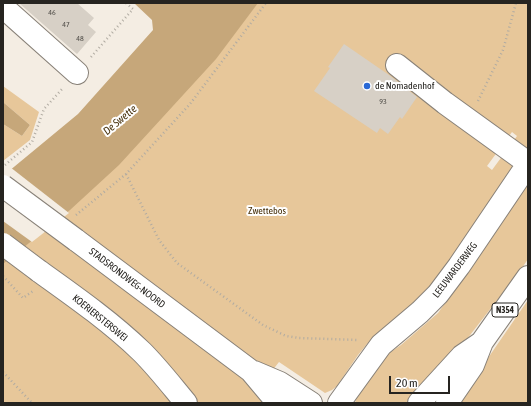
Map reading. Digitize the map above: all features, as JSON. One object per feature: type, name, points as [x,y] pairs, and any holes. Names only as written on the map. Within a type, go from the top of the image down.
[{"type":"main road","points":[[3,7],[77,73]]},
{"type":"main road","points":[[397,65],[468,121],[528,163]]},
{"type":"main road","name":"LEEUWARDERWEG","points":[[339,403],[381,345],[420,312],[438,294],[459,266],[528,163]]},
{"type":"main road","name":"STADSRONDWEG-NOORD","points":[[3,186],[74,230],[251,371],[272,396],[281,403]]},
{"type":"main road","name":"KOERIERSTERSWEI","points":[[3,244],[115,328],[160,371],[186,403]]},
{"type":"main road","name":"N354","points":[[447,403],[473,365],[482,342],[528,277]]},
{"type":"main road","name":"N354","points":[[420,403],[462,356],[482,342]]},
{"type":"main road","name":"STADSRONDWEG-NOORD","points":[[251,371],[280,383],[311,403]]},
{"type":"path","points":[[74,230],[190,104],[266,3]]},
{"type":"path","points":[[468,121],[502,50],[516,3]]},
{"type":"path","points":[[126,174],[159,240],[177,263],[262,325],[286,336],[299,338],[367,340],[381,345]]},
{"type":"path","points":[[3,276],[24,298],[32,291]]},
{"type":"path","points":[[3,372],[32,403]]},
{"type":"green space","name":"Zwettebos","points":[[250,3],[528,3],[528,148],[421,301],[367,344],[337,386],[332,390],[325,393],[279,362],[257,390],[274,403],[3,403],[3,254]],"holes":[[[512,132],[517,136],[492,170],[487,166]]]},
{"type":"green space","points":[[3,86],[39,112],[30,140],[3,161],[3,124],[22,136],[30,125],[3,102]]},
{"type":"green space","points":[[528,178],[528,259],[522,268],[450,361],[410,403],[355,403],[356,399],[386,355],[401,345],[438,313],[496,232]]},
{"type":"green space","points":[[528,300],[528,403],[457,403]]},
{"type":"water","name":"De Swette","points":[[134,3],[258,3],[216,59],[119,165],[70,210],[3,264],[3,176],[78,114],[153,30],[152,20]]},
{"type":"water","points":[[3,102],[30,125],[22,136],[3,124]]},
{"type":"pier","points":[[10,167],[69,213],[32,242],[3,221],[3,174]]},
{"type":"building","points":[[19,3],[77,3],[94,18],[88,25],[96,32],[77,54]]},
{"type":"building","name":"de Nomadenhof","points":[[344,44],[389,75],[417,97],[402,119],[400,117],[388,134],[380,128],[377,133],[314,91]]},
{"type":"place","name":"de Nomadenhof","points":[[367,86]]}]
